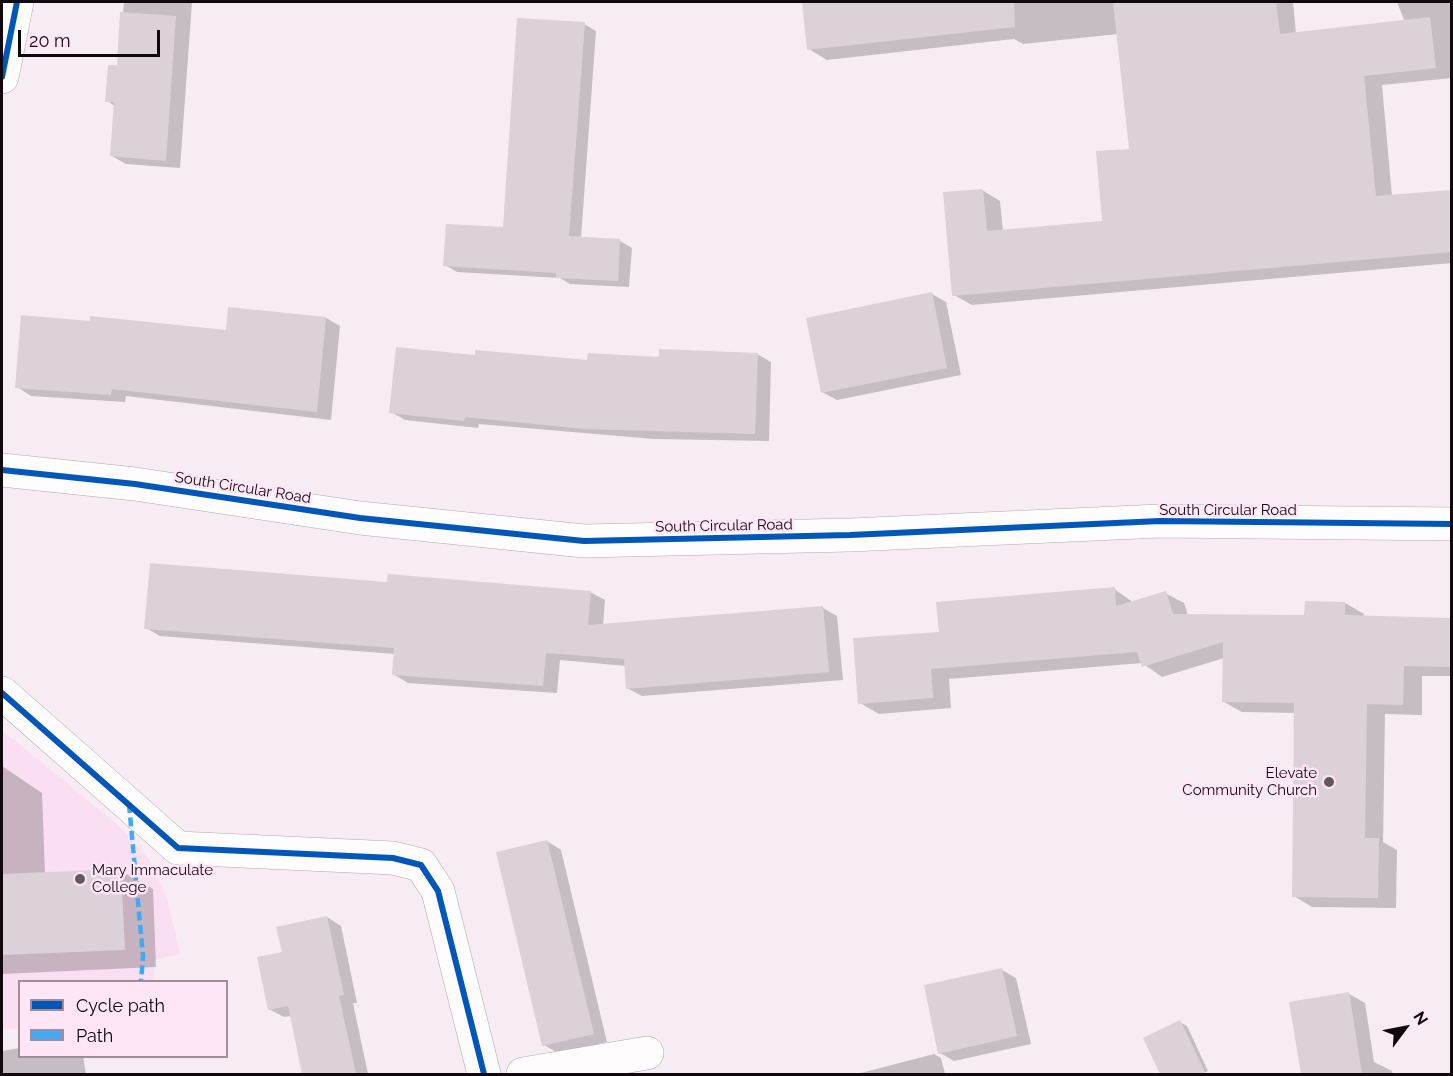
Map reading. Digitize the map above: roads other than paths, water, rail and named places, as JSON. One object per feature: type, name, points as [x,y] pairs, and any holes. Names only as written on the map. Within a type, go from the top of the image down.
[{"type":"street","points":[[2,77],[17,2]]},
{"type":"street","name":"South Circular Road","points":[[2,470],[135,484],[360,518],[584,541],[850,535],[1160,521],[1452,524]]},
{"type":"street","points":[[2,693],[178,848],[393,858],[421,865],[438,891],[484,1074]]},
{"type":"street","points":[[523,1074],[647,1053]]},
{"type":"place","name":"Elevate Community Church","points":[[1329,782]]},
{"type":"place","name":"Mary Immaculate College","points":[[80,879]]}]
